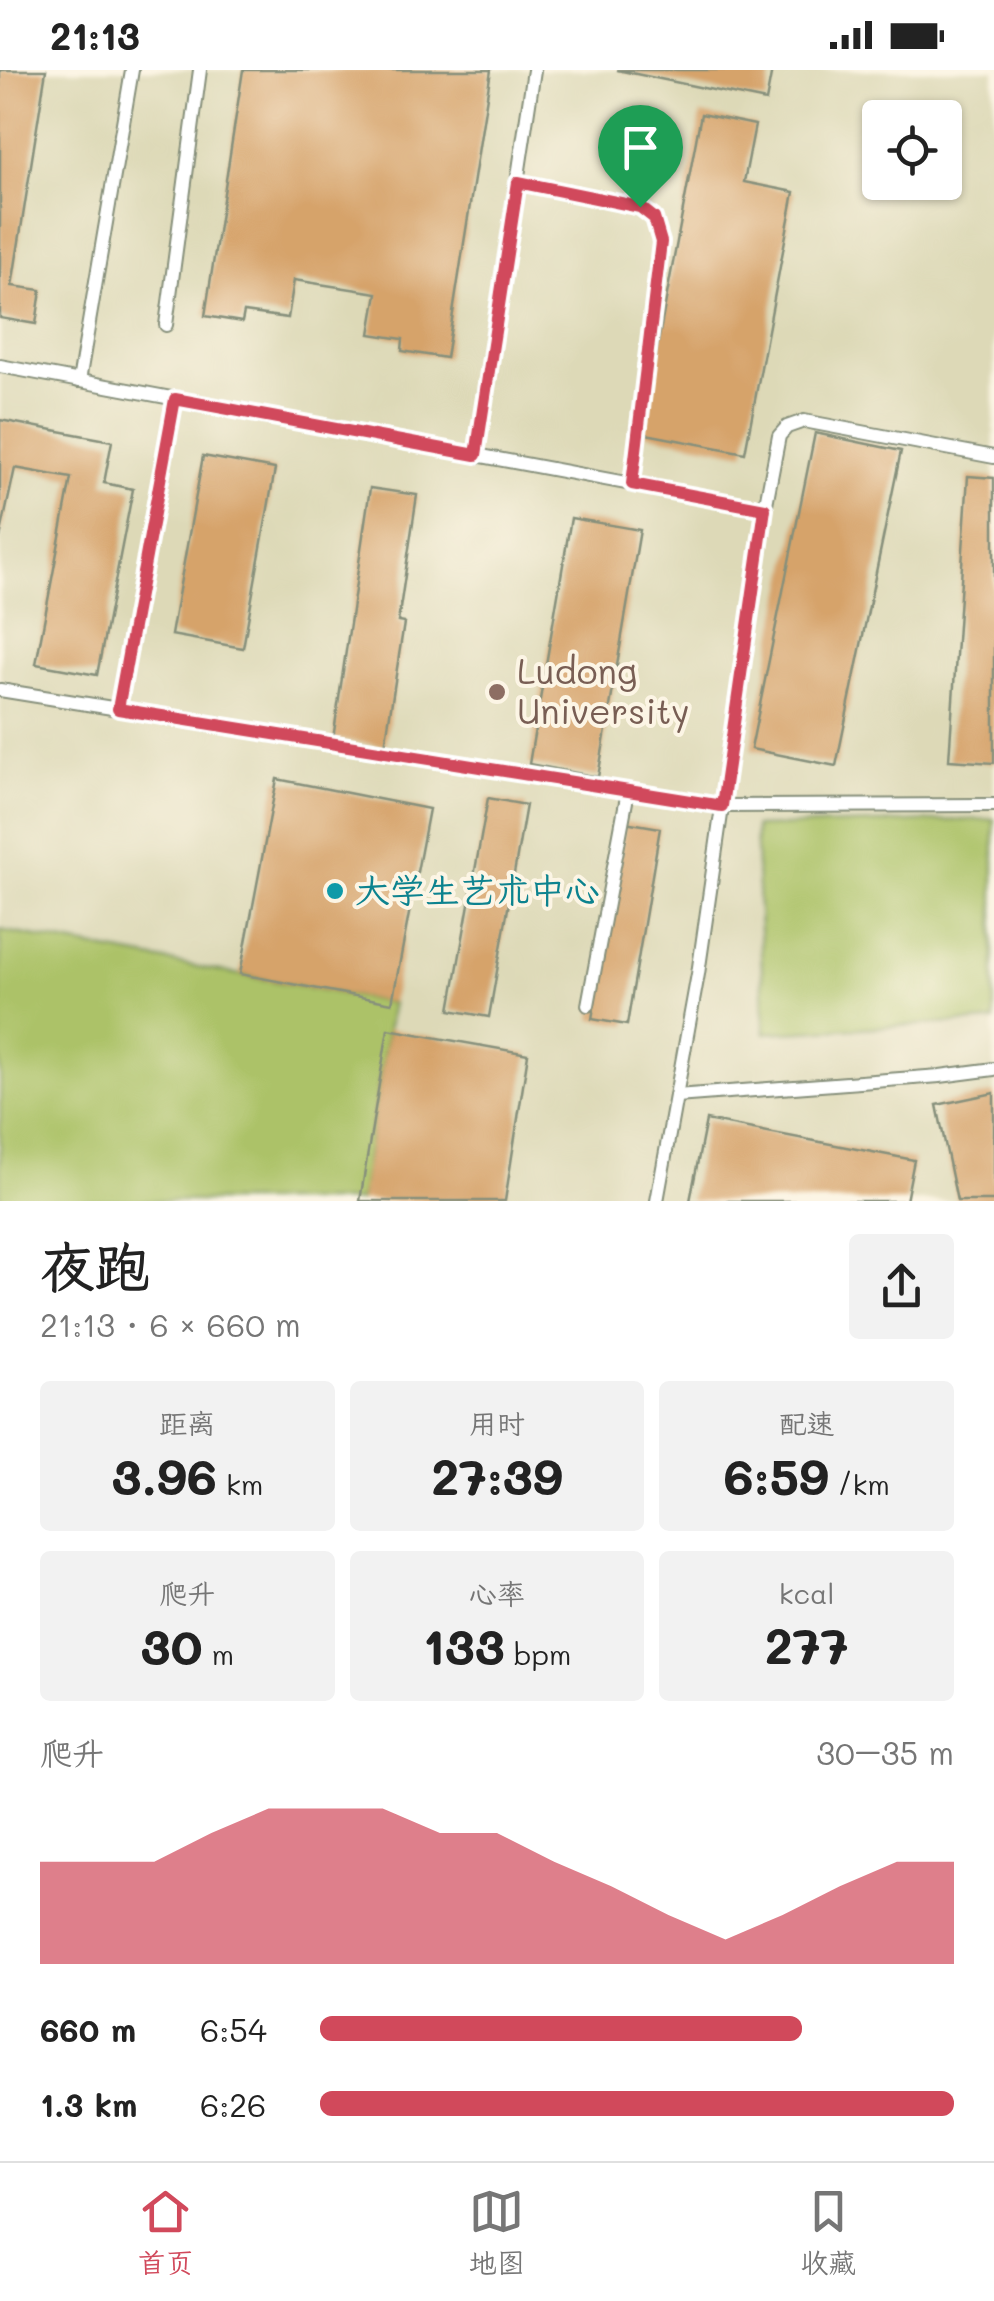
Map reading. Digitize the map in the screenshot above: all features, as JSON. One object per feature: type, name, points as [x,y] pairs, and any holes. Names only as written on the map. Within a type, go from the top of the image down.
[{"type":"lane","points":[[79,380],[132,70]]},
{"type":"lane","points":[[166,325],[200,70]]},
{"type":"lane","points":[[476,455],[534,70]]},
{"type":"lane","points":[[518,182],[640,207],[654,218],[661,242],[632,484]]},
{"type":"lane","points":[[0,366],[765,509]]},
{"type":"lane","points":[[118,709],[175,399]]},
{"type":"lane","points":[[657,1201],[779,436],[788,427],[804,421],[994,457]]},
{"type":"lane","points":[[0,690],[722,806],[994,805]]},
{"type":"lane","points":[[588,1004],[628,791]]},
{"type":"lane","points":[[676,1096],[994,1069]]},
{"type":"shaded area","name":"Ludong University","points":[[0,70],[994,70],[994,1201],[0,1201]]},
{"type":"green space","points":[[994,819],[994,1021],[765,1033],[755,827]]},
{"type":"green space","points":[[0,930],[392,1003],[360,1201],[0,1201]]},
{"type":"building","points":[[0,70],[46,70],[12,286],[41,290],[36,324],[0,318]]},
{"type":"building","points":[[243,70],[491,70],[446,358],[402,351],[403,339],[370,334],[377,293],[294,280],[288,318],[244,312],[242,322],[205,316]]},
{"type":"building","points":[[617,70],[772,70],[766,101]]},
{"type":"building","points":[[701,114],[755,125],[744,182],[794,192],[745,453],[641,433]]},
{"type":"building","points":[[0,420],[112,441],[104,483],[133,489],[97,675],[36,664],[71,478],[15,468],[0,538]]},
{"type":"building","points":[[815,433],[901,451],[836,766],[751,749]]},
{"type":"building","points":[[203,456],[275,469],[243,648],[171,635]]},
{"type":"building","points":[[968,476],[994,478],[994,763],[949,760]]},
{"type":"building","points":[[370,488],[417,495],[398,622],[404,623],[385,746],[333,739]]},
{"type":"building","points":[[571,518],[640,530],[598,777],[529,764]]},
{"type":"building","name":"大学生艺术中心","points":[[277,779],[429,809],[392,1003],[240,974]]},
{"type":"building","points":[[488,798],[526,805],[489,1017],[450,1010]]},
{"type":"building","points":[[625,822],[660,828],[627,1025],[592,1019]]},
{"type":"building","points":[[388,1029],[528,1054],[505,1201],[360,1201]]},
{"type":"building","points":[[994,1093],[994,1201],[957,1201],[937,1105]]},
{"type":"building","points":[[706,1120],[914,1160],[906,1201],[690,1201]]},
{"type":"place","name":"Ludong University","points":[[497,692]]},
{"type":"place","name":"大学生艺术中心","points":[[335,891]]},
{"type":"route","points":[[518,182],[640,207],[654,218],[661,242],[632,484],[765,509],[722,806],[118,709],[175,399],[476,455],[518,182]]}]
